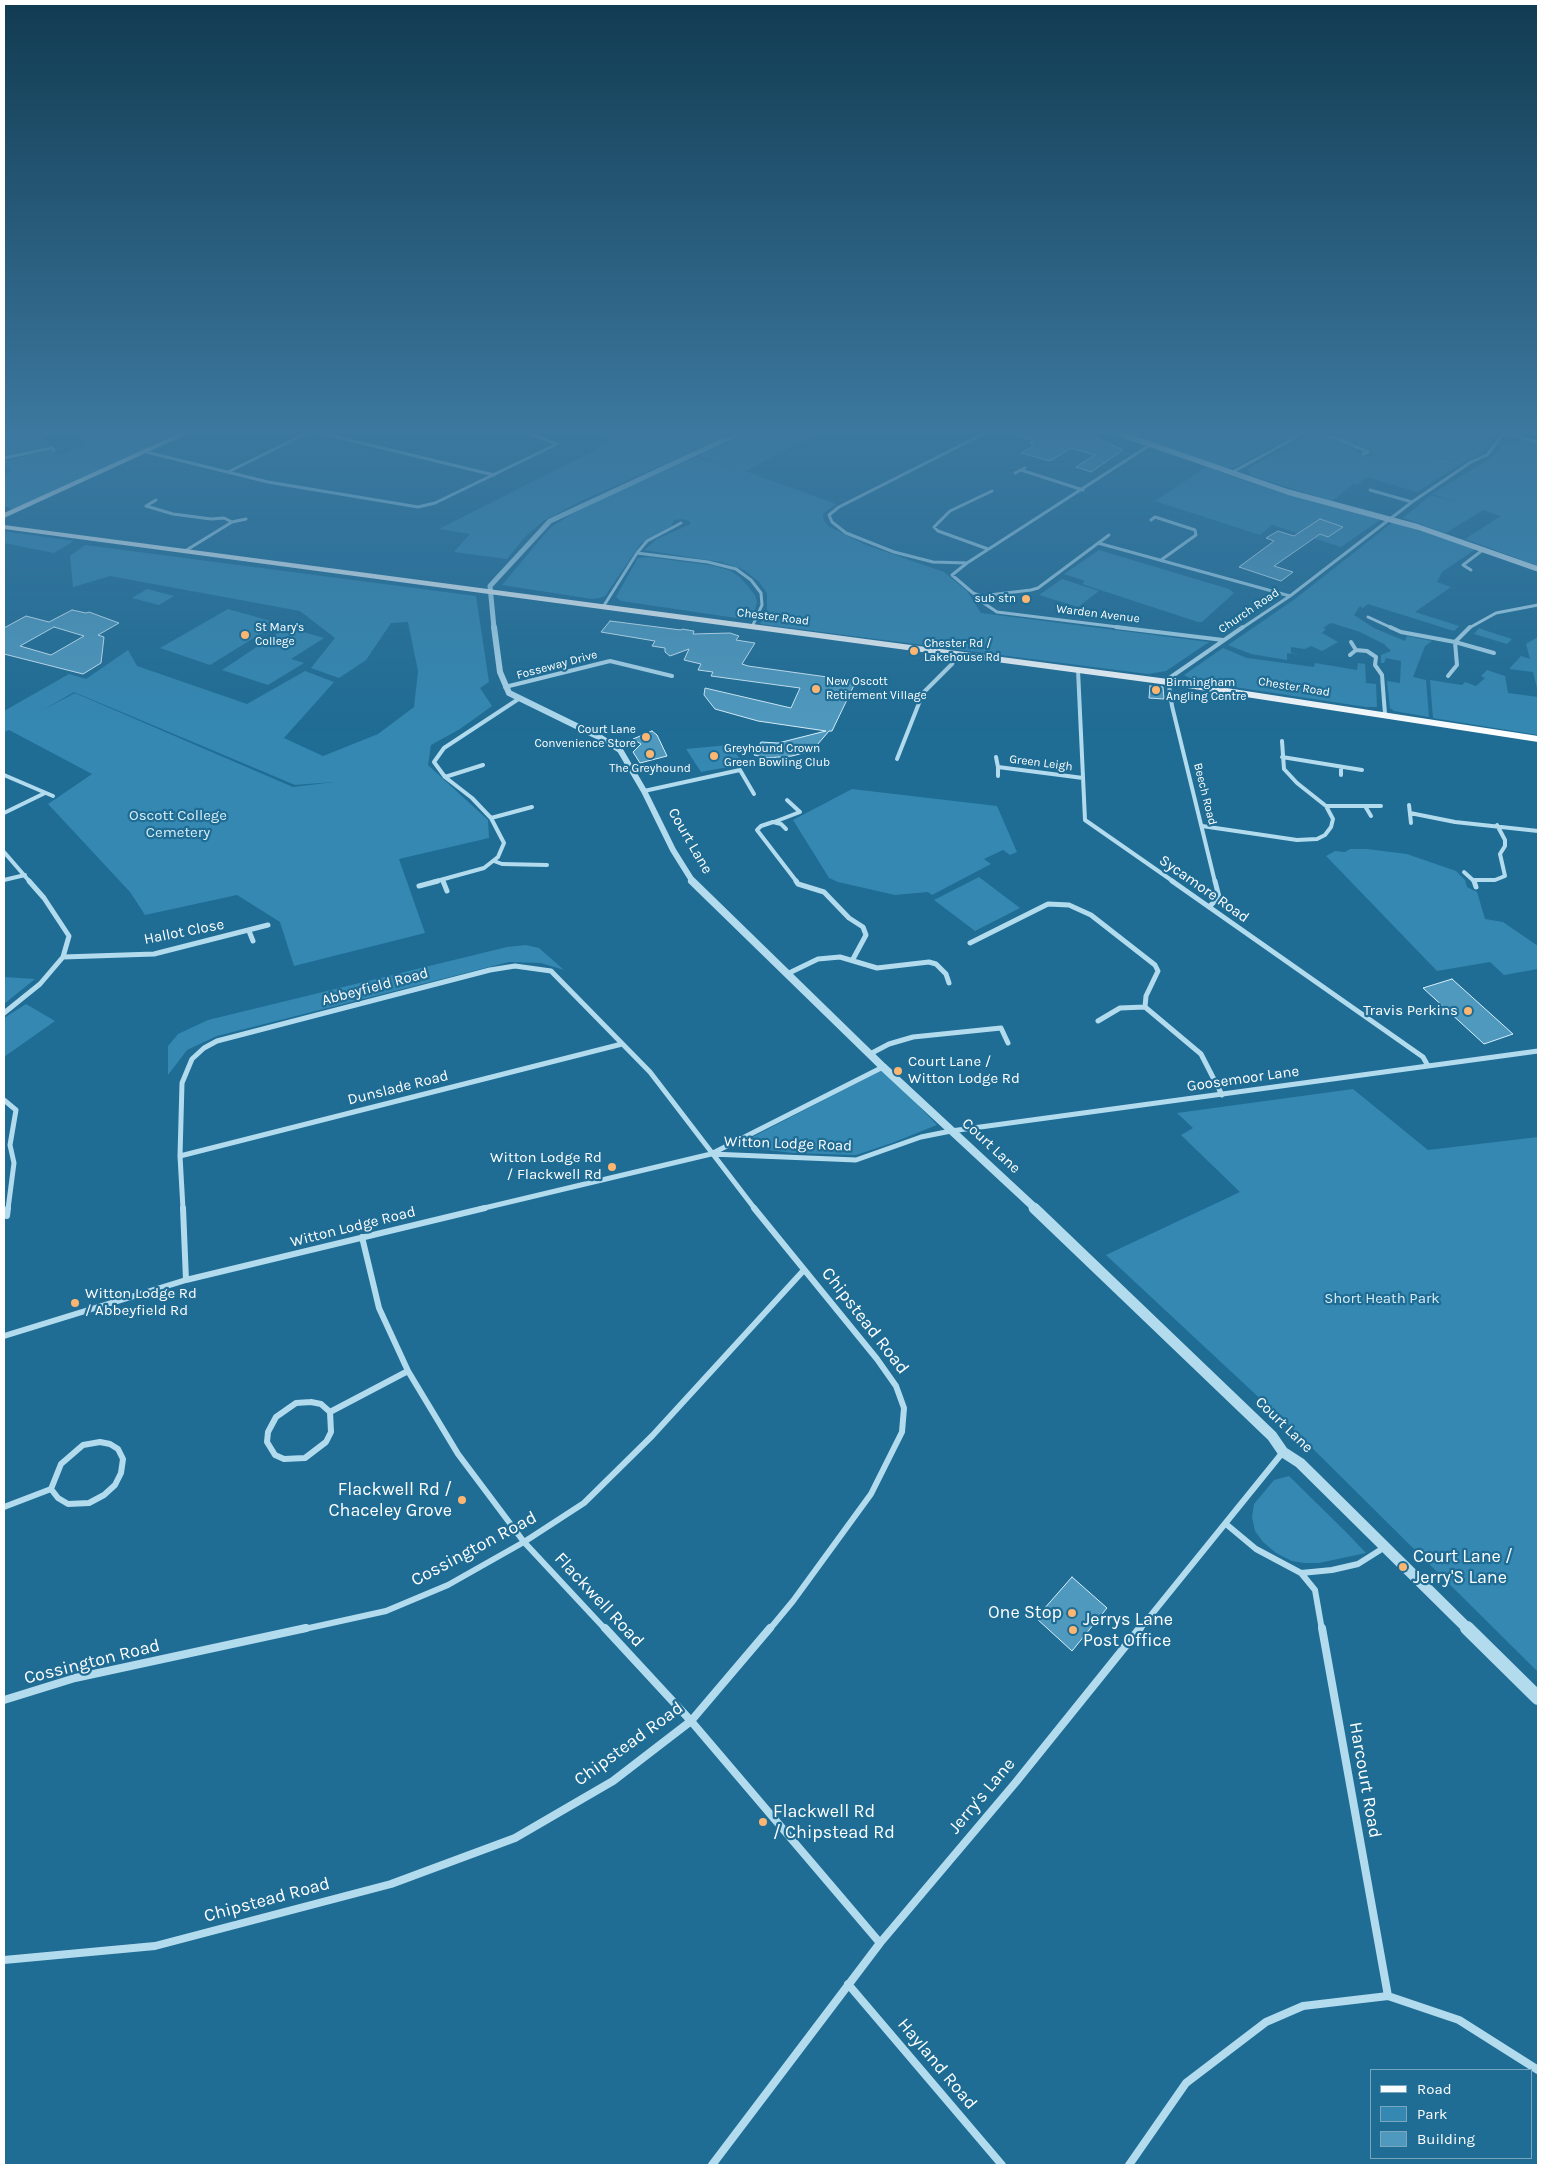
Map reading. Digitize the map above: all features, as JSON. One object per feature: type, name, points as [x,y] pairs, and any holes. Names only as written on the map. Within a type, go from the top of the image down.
[{"type":"highway","name":"Chester Road","points":[[28,530],[1168,682],[1538,739]]},
{"type":"main road","points":[[1425,530],[1538,569]]},
{"type":"street","points":[[184,551],[218,530]]},
{"type":"street","points":[[505,687],[500,672],[489,592],[491,584],[542,530]]},
{"type":"street","points":[[604,607],[637,552],[647,541],[667,530]]},
{"type":"street","points":[[843,530],[858,538],[933,562],[967,563]]},
{"type":"street","points":[[937,530],[988,550]]},
{"type":"street","points":[[1019,530],[953,573],[954,577],[975,595],[989,596],[1038,588],[1109,535]]},
{"type":"street","points":[[1161,560],[1196,535],[1195,530]]},
{"type":"street","name":"Church Road","points":[[1168,682],[1178,670],[1290,596],[1375,530]]},
{"type":"street","points":[[1098,543],[1290,596]]},
{"type":"street","points":[[1471,570],[1463,565],[1484,549]]},
{"type":"street","points":[[637,552],[716,564],[736,570],[758,587],[763,598],[760,613],[752,627]]},
{"type":"street","name":"Warden Avenue","points":[[989,596],[982,602],[997,612],[1223,640]]},
{"type":"street","points":[[1448,676],[1457,665],[1455,642],[1471,626],[1492,615],[1538,605]]},
{"type":"street","points":[[1368,617],[1401,632],[1455,642],[1494,653]]},
{"type":"street","points":[[1351,642],[1356,650],[1368,652],[1376,657],[1375,665],[1382,675],[1381,684],[1385,714]]},
{"type":"street","points":[[1350,655],[1356,650]]},
{"type":"street","points":[[896,759],[923,693],[952,664],[958,654]]},
{"type":"street","name":"Fosseway Drive","points":[[505,687],[610,662],[631,664],[672,676]]},
{"type":"street","name":"Sycamore Road","points":[[1078,670],[1083,815],[1086,820],[1423,1057],[1428,1066]]},
{"type":"street","name":"Beech Road","points":[[1168,682],[1220,898],[1209,907]]},
{"type":"street","name":"Court Lane","points":[[505,687],[510,693],[614,745],[625,758],[644,791],[687,874],[716,907],[883,1067],[1109,1278],[1272,1436],[1284,1452],[1300,1463],[1538,1698]]},
{"type":"street","points":[[494,862],[504,843],[491,818],[472,798],[445,777],[434,762],[444,748],[520,698]]},
{"type":"street","points":[[1202,826],[1297,840],[1316,839],[1324,835],[1331,827],[1332,819],[1326,806],[1284,769],[1282,741]]},
{"type":"street","name":"Green Leigh","points":[[996,757],[998,776]]},
{"type":"street","points":[[1282,757],[1362,770]]},
{"type":"street","points":[[445,777],[483,765]]},
{"type":"street","points":[[1341,767],[1341,775]]},
{"type":"street","name":"Green Leigh","points":[[998,768],[1082,778]]},
{"type":"street","points":[[644,791],[740,770],[754,794]]},
{"type":"street","points":[[4,775],[53,796]]},
{"type":"street","points":[[4,813],[45,793]]},
{"type":"street","points":[[787,800],[800,812],[761,826],[757,830],[793,879],[804,887],[824,892],[849,918],[863,926],[866,935],[853,959]]},
{"type":"street","points":[[1409,805],[1411,823]]},
{"type":"street","points":[[1326,806],[1381,806]]},
{"type":"street","points":[[1365,806],[1371,816]]},
{"type":"street","points":[[491,818],[532,807]]},
{"type":"street","points":[[1410,813],[1455,822],[1497,825],[1538,831]]},
{"type":"street","points":[[773,822],[781,824],[786,829]]},
{"type":"street","points":[[1474,880],[1495,880],[1505,876],[1500,854],[1505,846],[1505,840],[1497,825]]},
{"type":"street","points":[[4,852],[61,921],[69,936],[63,957],[40,984],[4,1013]]},
{"type":"street","points":[[420,886],[470,873],[494,862],[547,865]]},
{"type":"street","points":[[523,871],[525,865]]},
{"type":"street","points":[[1464,872],[1474,880],[1476,887]]},
{"type":"street","points":[[4,880],[24,875]]},
{"type":"street","points":[[442,880],[447,891]]},
{"type":"street","points":[[970,943],[1048,904],[1063,904],[1079,908],[1150,958],[1156,965],[1158,971],[1156,979],[1146,996],[1145,1006]]},
{"type":"street","name":"Hallot Close","points":[[63,957],[154,954],[182,949],[268,925]]},
{"type":"street","points":[[249,931],[253,941]]},
{"type":"street","points":[[786,974],[828,957],[853,959],[877,968],[929,962],[936,964],[946,974],[949,983]]},
{"type":"street","name":"Abbeyfield Road","points":[[186,1280],[180,1156],[182,1084],[192,1059],[204,1048],[217,1041],[444,982],[515,966],[551,971],[650,1072],[711,1154]]},
{"type":"street","points":[[1098,1021],[1120,1008],[1145,1006],[1200,1054],[1222,1095]]},
{"type":"street","points":[[870,1054],[900,1040],[1001,1028],[1008,1043]]},
{"type":"street","name":"Dunslade Road","points":[[180,1156],[622,1044]]},
{"type":"street","name":"Goosemoor Lane","points":[[951,1131],[1538,1051]]},
{"type":"street","name":"Witton Lodge Road","points":[[4,1336],[186,1280],[711,1154],[816,1099],[883,1067]]},
{"type":"street","points":[[4,1100],[16,1110],[10,1145],[14,1163],[6,1204],[7,1216]]},
{"type":"street","name":"Witton Lodge Road","points":[[711,1154],[856,1160],[921,1137],[951,1131]]},
{"type":"street","name":"Chipstead Road","points":[[4,1960],[156,1946],[391,1884],[515,1838],[613,1781],[691,1721],[799,1594],[871,1494],[902,1432],[904,1408],[896,1386],[711,1154]]},
{"type":"street","name":"Flackwell Road","points":[[362,1237],[379,1308],[408,1371],[458,1454],[524,1542],[691,1721],[880,1943]]},
{"type":"street","name":"Cossington Road","points":[[4,1700],[75,1678],[386,1612],[448,1585],[524,1542],[584,1503],[652,1436],[804,1270]]},
{"type":"street","points":[[330,1412],[408,1371]]},
{"type":"street","points":[[311,1402],[321,1404],[330,1412],[331,1432],[326,1442],[315,1452],[295,1460],[284,1459],[271,1451],[267,1442],[270,1426],[285,1409],[296,1404],[311,1402]]},
{"type":"street","points":[[4,1507],[51,1489],[61,1464],[70,1454],[83,1445],[100,1442],[110,1444],[118,1449],[123,1459],[121,1473],[115,1485],[104,1495],[89,1503],[68,1504],[58,1498],[51,1489]]},
{"type":"street","name":"Jerry's Lane","points":[[712,2165],[880,1943],[1016,1782],[1284,1452]]},
{"type":"street","name":"Harcourt Road","points":[[1226,1524],[1256,1549],[1301,1573],[1315,1590],[1388,1996]]},
{"type":"street","points":[[1301,1573],[1332,1570],[1358,1564],[1386,1547]]},
{"type":"street","name":"Hayland Road","points":[[848,1984],[1002,2165]]},
{"type":"street","points":[[1129,2165],[1186,2083],[1266,2022],[1303,2006],[1388,1996],[1459,2020],[1538,2070]]},
{"type":"green space","points":[[447,530],[533,530],[507,559],[454,552],[470,534]]},
{"type":"green space","points":[[548,530],[664,530],[641,543],[605,596],[600,598],[592,599],[502,585]]},
{"type":"green space","points":[[677,530],[836,530],[866,545],[944,572],[967,591],[981,613],[1209,642],[1166,671],[1148,674],[760,624],[767,609],[767,593],[759,582],[744,570],[721,562],[644,550],[657,539]]},
{"type":"green space","points":[[1245,530],[1266,530],[1260,535]]},
{"type":"green space","points":[[1288,530],[1365,530],[1341,547]]},
{"type":"green space","points":[[1383,530],[1418,530],[1476,549],[1442,572],[1437,582],[1451,587],[1415,612],[1459,626],[1454,631],[1368,604],[1363,608],[1360,606],[1354,615],[1374,628],[1405,641],[1407,636],[1432,641],[1425,646],[1413,677],[1426,680],[1429,717],[1394,711],[1390,708],[1387,681],[1400,683],[1401,661],[1386,658],[1384,663],[1381,663],[1381,655],[1391,651],[1384,644],[1360,632],[1332,623],[1329,624],[1323,628],[1326,629],[1322,633],[1338,642],[1322,651],[1311,646],[1305,649],[1291,647],[1291,653],[1300,655],[1287,653],[1287,660],[1251,654],[1228,645],[1295,599]]},
{"type":"green space","points":[[1438,530],[1450,530],[1446,533]]},
{"type":"green space","points":[[1479,530],[1538,530],[1538,566],[1465,539]]},
{"type":"green space","points":[[4,531],[74,541],[54,553],[4,543]]},
{"type":"green space","name":"Oscott College Cemetery","points":[[85,545],[476,596],[489,682],[480,688],[492,706],[460,729],[431,745],[428,765],[488,820],[489,838],[399,859],[425,933],[294,966],[280,922],[237,895],[145,915],[130,892],[48,804],[92,774],[9,730],[4,732],[4,711],[69,674],[86,679],[128,650],[137,666],[247,704],[305,671],[334,682],[284,738],[323,756],[378,734],[414,707],[418,671],[408,622],[391,623],[366,660],[339,678],[311,668],[335,638],[300,611],[110,576],[73,587],[70,556]],"holes":[[[74,692],[295,785],[334,782],[293,787],[75,693],[43,710]]]},
{"type":"green space","points":[[1099,550],[1229,589],[1234,593],[1202,622],[1198,622],[1082,584],[1085,581],[1064,574]]},
{"type":"green space","points":[[649,557],[715,566],[731,571],[741,578],[755,595],[757,602],[754,613],[747,617],[736,618],[621,601],[616,597],[638,558]]},
{"type":"green space","points":[[1062,579],[1099,591],[1078,607],[1039,595]]},
{"type":"green space","points":[[147,589],[174,596],[159,605],[132,598]]},
{"type":"green space","points":[[228,609],[278,623],[210,665],[160,648]]},
{"type":"green space","points":[[287,627],[324,638],[291,659],[304,663],[268,685],[222,670]]},
{"type":"green space","points":[[1479,628],[1512,639],[1507,644],[1474,634]]},
{"type":"green space","points":[[1538,637],[1538,692],[1533,672],[1509,669],[1521,656],[1530,659],[1526,644]]},
{"type":"green space","points":[[1223,648],[1247,658],[1314,667],[1315,663],[1357,670],[1358,663],[1365,664],[1366,683],[1376,684],[1377,707],[1366,707],[1195,681],[1184,675]]},
{"type":"green space","points":[[1487,670],[1505,676],[1508,693],[1538,697],[1538,735],[1433,718],[1430,680],[1462,685],[1465,682],[1476,686],[1485,678],[1481,676]]},
{"type":"green space","name":"Greyhound Crown Green Bowling Club","points":[[728,745],[745,764],[701,772],[686,749]]},
{"type":"green space","points":[[852,789],[997,806],[1017,852],[1010,855],[1003,850],[984,859],[991,864],[932,895],[928,892],[895,895],[838,882],[829,878],[793,820]]},
{"type":"green space","points":[[1350,849],[1407,854],[1456,871],[1465,880],[1467,887],[1477,892],[1485,919],[1503,922],[1538,946],[1538,969],[1504,975],[1490,962],[1437,971],[1326,856],[1335,851],[1345,852]]},
{"type":"green space","points":[[979,877],[1020,908],[975,931],[934,900]]},
{"type":"green space","points":[[526,945],[539,948],[564,970],[541,963],[509,962],[217,1036],[187,1050],[168,1075],[168,1046],[178,1034],[208,1020],[507,947]]},
{"type":"green space","points":[[4,977],[35,979],[4,1004]]},
{"type":"green space","points":[[26,1004],[55,1021],[4,1057],[4,1018]]},
{"type":"green space","points":[[884,1069],[937,1125],[856,1155],[793,1153],[735,1146]]},
{"type":"green space","name":"Short Heath Park","points":[[1353,1089],[1428,1150],[1538,1137],[1538,1672],[1297,1433],[1106,1255],[1240,1192],[1181,1135],[1193,1128],[1177,1113]]},
{"type":"green space","points":[[1289,1476],[1366,1553],[1319,1563],[1304,1563],[1292,1561],[1276,1553],[1263,1542],[1255,1531],[1252,1517],[1254,1504],[1274,1480]]},
{"type":"building","points":[[1303,530],[1338,530],[1328,537],[1320,534],[1274,566],[1293,572],[1281,581],[1239,567],[1274,541],[1266,538],[1278,531],[1294,536]]},
{"type":"building","points":[[72,610],[89,612],[119,623],[98,635],[104,637],[101,663],[83,674],[4,654],[4,628],[26,616],[49,622]],"holes":[[[54,627],[84,636],[51,655],[20,646]]]},
{"type":"building","name":"New Oscott Retirement Village","points":[[610,621],[682,629],[694,631],[693,634],[730,633],[739,636],[736,640],[755,643],[742,664],[856,681],[832,731],[829,731],[817,745],[807,752],[792,756],[767,758],[754,755],[761,742],[778,743],[826,731],[758,721],[715,709],[704,695],[705,688],[791,708],[800,688],[711,676],[713,672],[698,670],[701,664],[684,660],[689,649],[670,656],[665,652],[665,648],[652,646],[655,641],[601,632]]},
{"type":"building","name":"Birmingham Angling Centre","points":[[1150,686],[1163,687],[1164,699],[1149,698]]},
{"type":"building","points":[[652,731],[657,735],[667,756],[640,763],[633,752],[641,744],[633,739]]},
{"type":"building","name":"Travis Perkins","points":[[1452,979],[1513,1034],[1484,1044],[1423,988]]},
{"type":"building","name":"One Stop","points":[[1072,1577],[1107,1608],[1072,1651],[1036,1618]]},
{"type":"place","name":"sub stn","points":[[1026,599]]},
{"type":"place","name":"St Mary's College","points":[[245,635]]},
{"type":"place","name":"Chester Rd / Lakehouse Rd","points":[[914,651]]},
{"type":"place","name":"New Oscott Retirement Village","points":[[816,689]]},
{"type":"place","name":"Birmingham Angling Centre","points":[[1156,690]]},
{"type":"place","name":"Court Lane Convenience Store","points":[[646,737]]},
{"type":"place","name":"The Greyhound","points":[[650,754]]},
{"type":"place","name":"Greyhound Crown Green Bowling Club","points":[[714,756]]},
{"type":"place","name":"Travis Perkins","points":[[1468,1011]]},
{"type":"place","name":"Court Lane / Witton Lodge Rd","points":[[898,1071]]},
{"type":"place","name":"Witton Lodge Rd / Flackwell Rd","points":[[612,1167]]},
{"type":"place","name":"Witton Lodge Rd / Abbeyfield Rd","points":[[75,1303]]},
{"type":"place","name":"Flackwell Rd / Chaceley Grove","points":[[462,1500]]},
{"type":"place","name":"Court Lane / Jerry'S Lane","points":[[1403,1567]]},
{"type":"place","name":"One Stop","points":[[1072,1613]]},
{"type":"place","name":"Jerrys Lane Post Office","points":[[1073,1630]]},
{"type":"place","name":"Flackwell Rd / Chipstead Rd","points":[[763,1822]]}]
